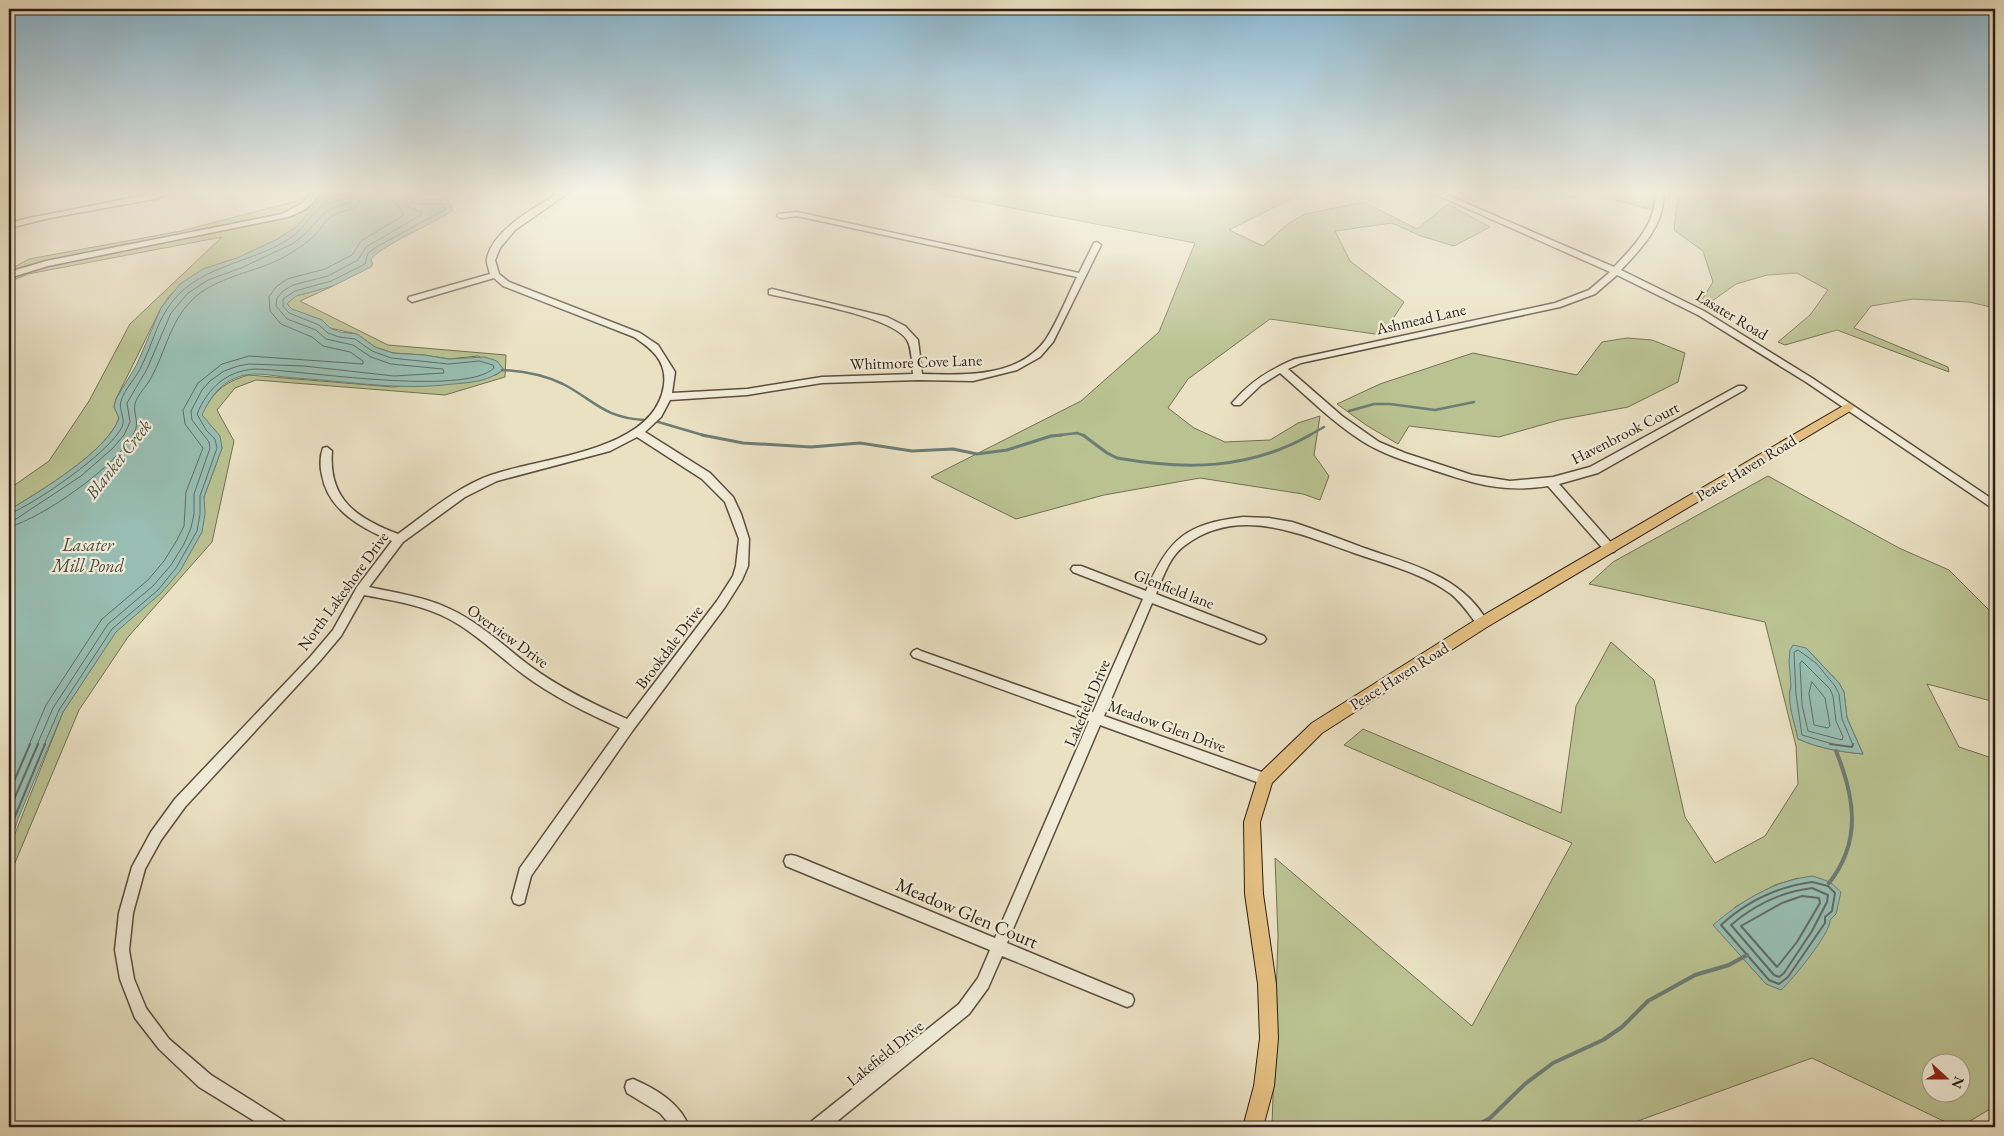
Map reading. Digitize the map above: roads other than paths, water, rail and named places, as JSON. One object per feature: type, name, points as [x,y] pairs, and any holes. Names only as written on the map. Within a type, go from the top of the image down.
[{"type":"main road","name":"Peace Haven Road","points":[[1253,1127],[1264,1086],[1270,1038],[1267,984],[1254,894],[1252,822],[1259,792],[1265,779],[1317,728],[1482,623],[1848,407]]},
{"type":"street","points":[[9,275],[46,264],[145,244]]},
{"type":"street","points":[[412,299],[495,275],[491,260],[499,244]]},
{"type":"street","points":[[935,244],[1082,276]]},
{"type":"street","name":"Lasater Road","points":[[1555,244],[1616,270],[1722,325],[1781,361],[1995,506]]},
{"type":"street","name":"Ashmead Lane","points":[[1236,403],[1263,377],[1298,362],[1557,305],[1575,299],[1596,289],[1616,270],[1637,244]]},
{"type":"street","name":"Whitmore Cove Lane","points":[[667,397],[748,392],[822,380],[918,377],[958,378],[1000,373],[1026,362],[1043,349],[1050,340],[1097,245]]},
{"type":"street","name":"North Lakeshore Drive","points":[[278,1127],[205,1081],[164,1044],[140,1013],[127,979],[122,950],[126,913],[139,867],[156,836],[180,803],[337,633],[361,590],[399,539],[461,494],[486,482],[590,453],[638,433],[657,415],[667,397],[670,372],[655,347],[637,335],[506,284],[495,275]]},
{"type":"street","points":[[772,292],[884,319],[902,328],[913,340],[918,377]]},
{"type":"street","name":"Havenbrook Court","points":[[1281,368],[1359,434],[1400,456],[1483,482],[1531,484],[1570,478],[1594,470],[1741,388]]},
{"type":"street","name":"Brookdale Drive","points":[[519,898],[525,874],[630,726],[721,604],[738,577],[744,552],[744,539],[736,514],[718,487],[690,464],[638,433]]},
{"type":"street","points":[[326,451],[325,474],[338,500],[357,519],[380,532],[399,539]]},
{"type":"street","points":[[1550,481],[1610,549]]},
{"type":"street","name":"Lakefield Drive","points":[[818,1127],[964,1009],[983,983],[1149,597],[1168,556],[1180,544],[1206,529],[1233,522],[1259,521],[1283,524],[1429,578],[1456,592],[1482,623]]},
{"type":"street","name":"Glenfield lane","points":[[1077,569],[1260,639]]},
{"type":"street","name":"Overview Drive","points":[[361,590],[414,601],[452,615],[563,694],[630,726]]},
{"type":"street","name":"Meadow Glen Drive","points":[[917,654],[1265,779]]},
{"type":"street","name":"Meadow Glen Court","points":[[791,861],[1127,1000]]},
{"type":"street","points":[[633,1087],[656,1100],[673,1113],[681,1127]]},
{"type":"water","name":"Lasater Mill Pond","points":[[267,244],[392,244],[384,248],[371,260],[373,264],[371,267],[333,286],[296,296],[287,304],[292,309],[322,320],[330,328],[340,332],[357,334],[375,347],[393,353],[449,359],[485,357],[497,361],[504,370],[491,377],[477,381],[433,386],[373,385],[254,374],[241,376],[222,386],[209,402],[202,415],[220,436],[222,448],[204,497],[205,514],[202,532],[180,571],[161,593],[116,632],[63,712],[18,819],[9,848],[9,510],[71,470],[101,444],[112,431],[119,418],[114,407],[116,399],[137,364],[161,308],[180,284],[203,269],[237,258]]},
{"type":"water","points":[[1793,645],[1806,648],[1839,683],[1844,692],[1847,718],[1863,754],[1830,749],[1798,739],[1791,712],[1790,699],[1789,661],[1790,650]]},
{"type":"water","points":[[1813,876],[1830,882],[1841,892],[1836,914],[1830,920],[1824,935],[1810,956],[1781,990],[1766,984],[1713,925],[1759,893],[1785,882]]},
{"type":"waterway","points":[[502,370],[526,372],[548,378],[574,390],[609,412],[630,419],[644,420]]},
{"type":"waterway","points":[[1349,411],[1374,404],[1390,404],[1435,410],[1474,402]]},
{"type":"waterway","points":[[655,421],[704,435]]},
{"type":"waterway","points":[[1308,436],[1324,427]]},
{"type":"waterway","points":[[1055,436],[1077,433],[1084,436]]},
{"type":"waterway","points":[[704,435],[743,443],[811,447],[860,443],[912,451],[953,449],[977,454],[1007,450],[1055,436]]},
{"type":"waterway","points":[[1055,436],[1062,435]]},
{"type":"waterway","points":[[1084,436],[1117,458],[1143,462],[1192,465],[1240,461],[1287,447],[1310,435]]},
{"type":"waterway","points":[[1829,883],[1840,867],[1847,851],[1852,819],[1848,786],[1836,751]]},
{"type":"waterway","points":[[1474,1127],[1490,1118],[1525,1084],[1553,1063],[1603,1040],[1622,1027],[1648,1001],[1695,975],[1729,965],[1747,955]]},
{"type":"water label","name":"Blanket Creek","points":[[118,459]]}]
